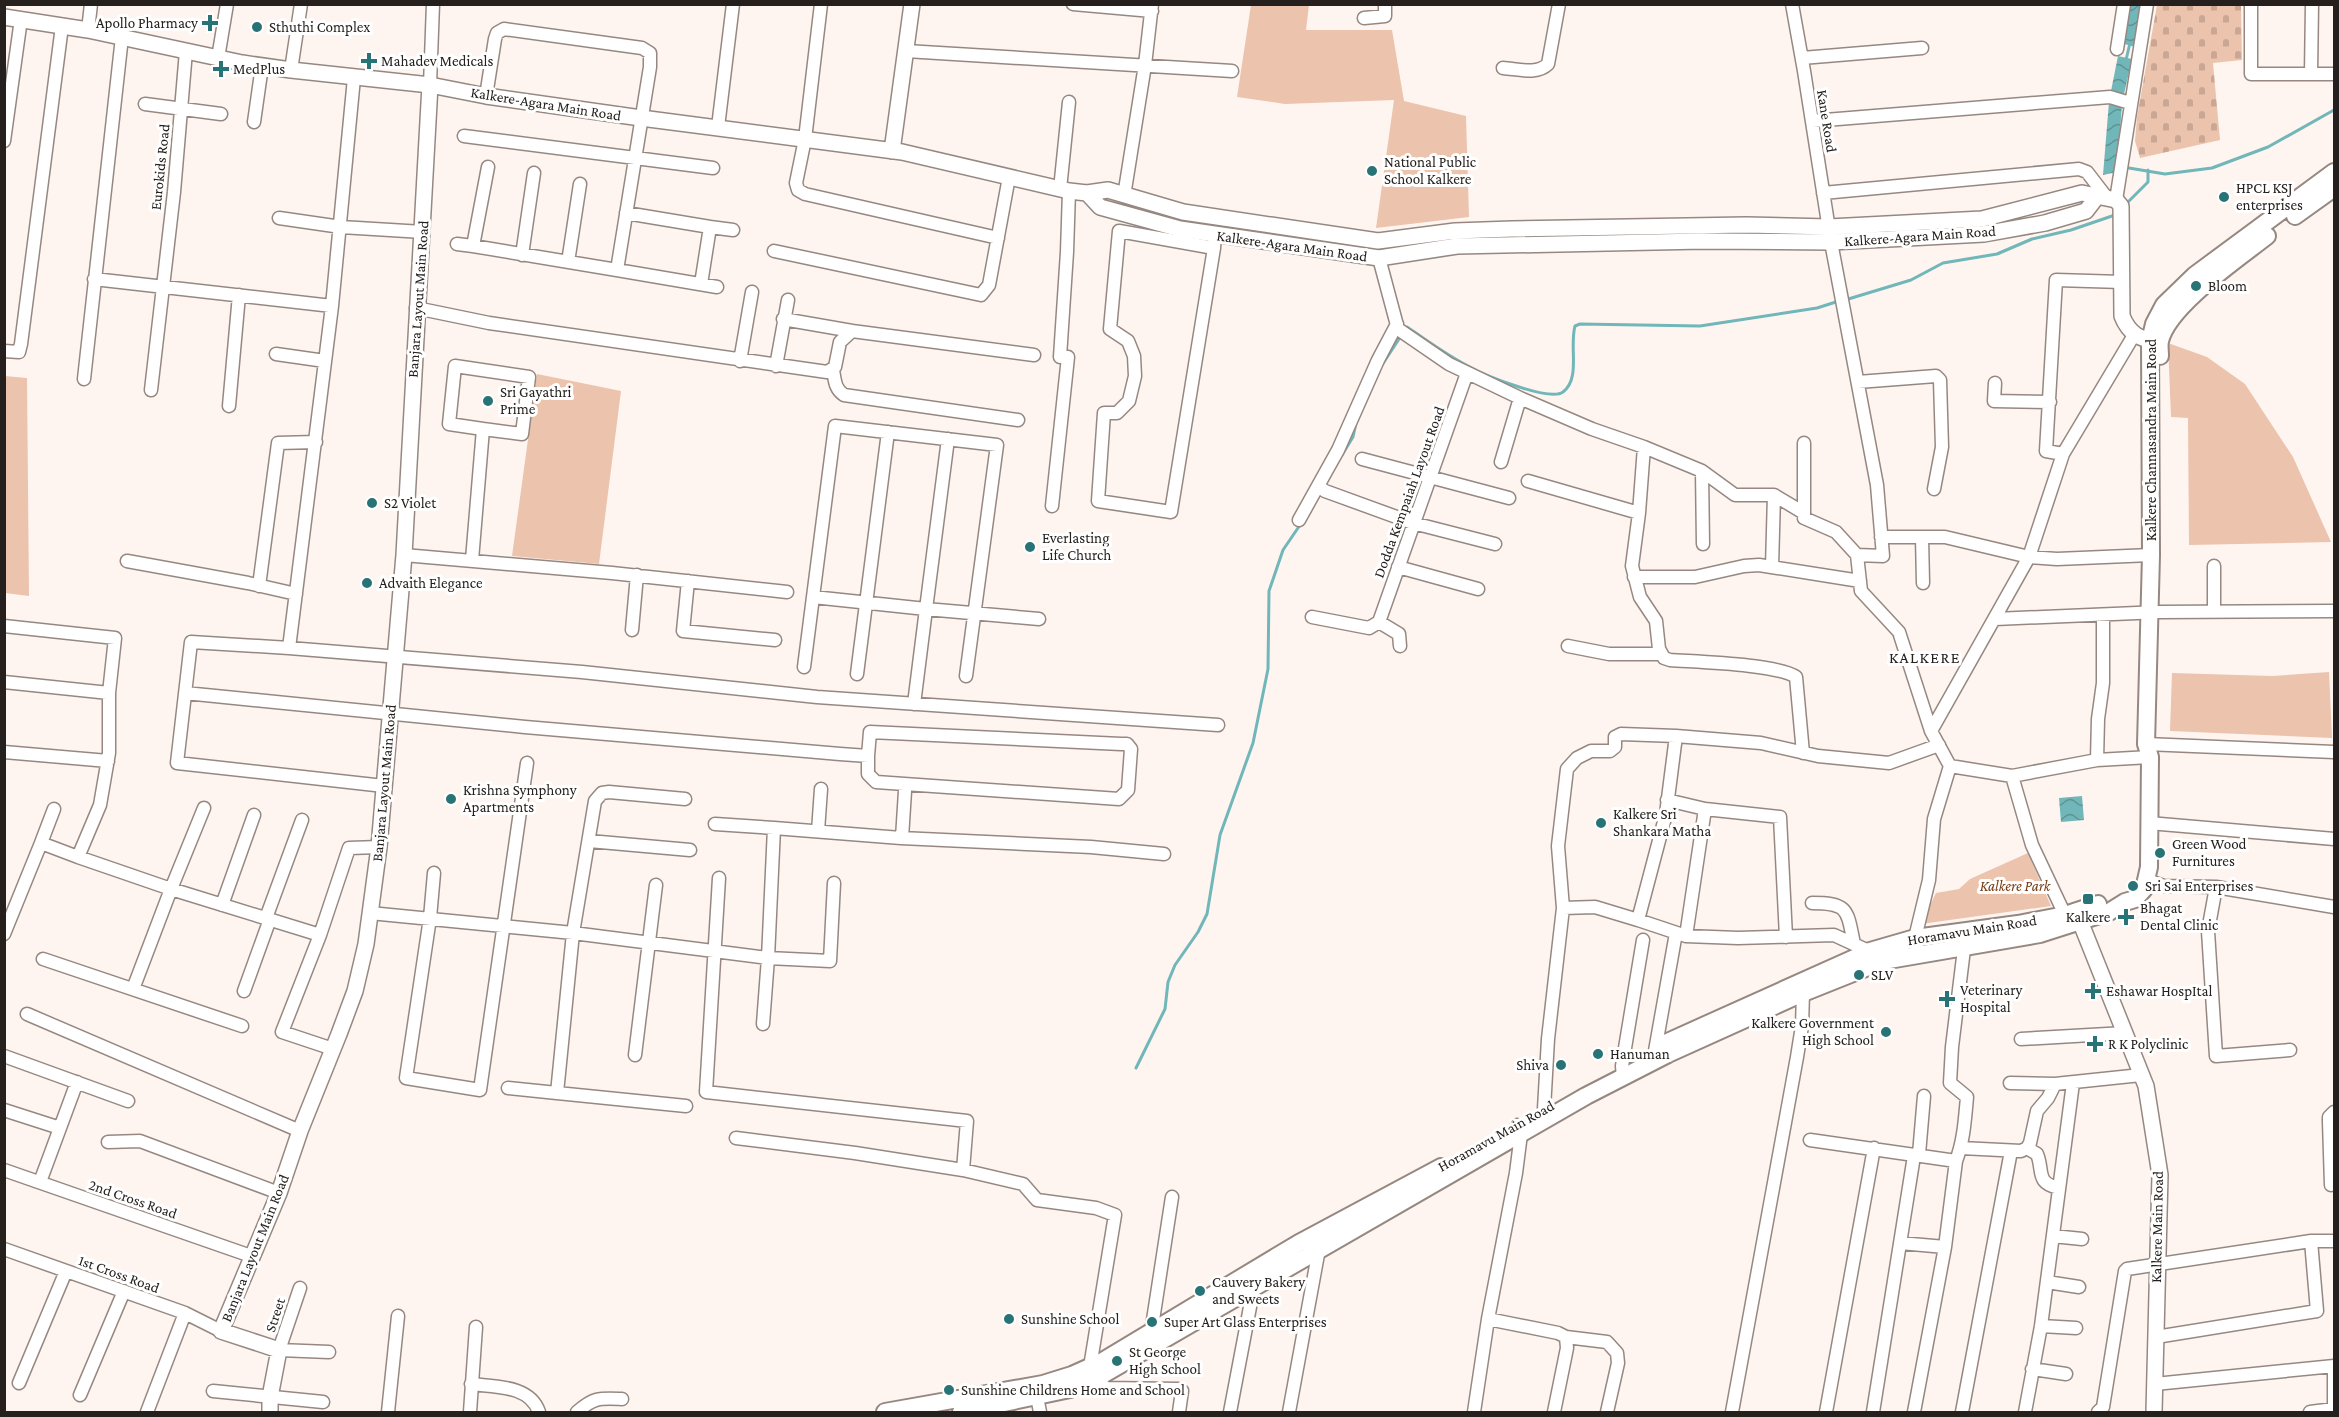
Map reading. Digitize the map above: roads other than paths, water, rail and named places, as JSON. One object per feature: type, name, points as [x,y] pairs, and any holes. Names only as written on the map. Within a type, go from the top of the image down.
[{"type":"main road","points":[[2148,339],[2206,285],[2332,187]]},
{"type":"main road","name":"Kalkere Channasandra Main Road","points":[[2148,339],[2151,555],[2155,612]]},
{"type":"main road","name":"Kalkere Channasandra Main Road","points":[[2147,880],[2155,612],[2148,339]]},
{"type":"main road","points":[[2074,916],[2109,912],[2139,897],[2145,889],[2147,880]]},
{"type":"main road","name":"Horamavu Main Road","points":[[961,1413],[1038,1405],[1070,1389],[1151,1333],[1654,1054],[1915,938],[1965,939],[2040,934],[2074,916]]},
{"type":"main road","name":"Horamavu Main Road","points":[[1654,1054],[1803,993],[1876,956],[1917,955],[1965,939]]},
{"type":"main road","name":"Horamavu Main Road","points":[[1519,1129],[1544,1109],[1622,1072]]},
{"type":"main road","name":"Horamavu Main Road","points":[[885,1413],[939,1408],[1093,1372],[1254,1286],[1315,1243]]},
{"type":"street","points":[[88,30],[91,4]]},
{"type":"street","points":[[218,58],[227,4]]},
{"type":"street","points":[[291,70],[301,4]]},
{"type":"street","points":[[430,85],[433,4]]},
{"type":"street","points":[[718,127],[733,4]]},
{"type":"street","points":[[821,4],[805,139],[796,183],[801,192],[998,238]]},
{"type":"street","points":[[892,151],[912,4]]},
{"type":"street","points":[[1073,4],[1152,8],[1124,196]]},
{"type":"street","points":[[1364,18],[1385,15],[1385,4]]},
{"type":"street","points":[[1503,68],[1533,71],[1543,69],[1548,64],[1559,4]]},
{"type":"street","name":"Kane Road","points":[[1792,4],[1830,234],[1877,485],[1881,537]]},
{"type":"street","points":[[2117,49],[2124,4]]},
{"type":"street","points":[[1931,731],[2029,557],[2063,454],[2148,339],[2127,328],[2122,316],[2122,282],[2112,203],[2121,100],[2147,4]]},
{"type":"street","points":[[2251,4],[2252,74],[2334,74]]},
{"type":"street","points":[[2312,4],[2312,74]]},
{"type":"street","name":"Kalkere-Agara Main Road","points":[[4,17],[88,30],[262,66],[430,85],[486,96],[892,151],[1064,190],[1087,194],[1108,190],[1183,212],[1378,240],[1455,231],[1746,225],[1830,234]]},
{"type":"street","points":[[4,141],[21,20]]},
{"type":"street","points":[[4,351],[19,352],[21,344],[63,26]]},
{"type":"street","points":[[486,96],[497,33],[504,29],[647,50],[650,53],[650,66],[617,270]]},
{"type":"street","points":[[84,379],[122,38]]},
{"type":"street","points":[[1802,58],[1922,48]]},
{"type":"street","name":"Eurokids Road","points":[[151,390],[174,192],[186,51]]},
{"type":"street","points":[[906,51],[1232,71]]},
{"type":"street","points":[[254,122],[262,66]]},
{"type":"street","points":[[289,648],[332,306],[354,78]]},
{"type":"street","name":"Banjara Layout Main Road","points":[[279,1350],[221,1331],[279,1193],[300,1131],[355,991],[366,944],[379,848],[404,555],[430,85]]},
{"type":"street","points":[[1813,121],[2121,100]]},
{"type":"street","points":[[1052,506],[1068,357],[1060,357],[1068,242],[1064,190],[1069,102]]},
{"type":"street","points":[[145,105],[221,114]]},
{"type":"street","points":[[464,136],[634,160],[713,168]]},
{"type":"street","points":[[473,246],[488,167]]},
{"type":"street","points":[[1823,193],[2079,169],[2087,172],[2112,203]]},
{"type":"street","points":[[522,255],[534,173]]},
{"type":"street","points":[[774,250],[981,295],[989,285],[1010,177]]},
{"type":"street","points":[[568,262],[580,184]]},
{"type":"street","name":"Kalkere-Agara Main Road","points":[[1087,194],[1100,207],[1215,242],[1379,258],[1457,246],[1703,241],[1830,234],[1984,234],[2045,223],[2112,203]]},
{"type":"street","points":[[626,213],[733,230]]},
{"type":"street","points":[[1119,231],[1215,242],[1171,512],[1098,501],[1104,413],[1118,413],[1129,401],[1135,376],[1134,356],[1128,341],[1110,329],[1119,231],[1122,214]]},
{"type":"street","points":[[279,218],[341,227],[423,232]]},
{"type":"street","points":[[700,284],[710,227]]},
{"type":"street","points":[[1378,240],[1379,258],[1400,329],[1449,364],[1592,429],[1702,471],[1736,495],[1774,495],[1804,513]]},
{"type":"street","points":[[457,244],[717,287]]},
{"type":"street","points":[[94,279],[332,306]]},
{"type":"street","points":[[2063,454],[2046,451],[2056,280],[2122,282]]},
{"type":"street","points":[[740,361],[752,292]]},
{"type":"street","points":[[229,406],[239,295]]},
{"type":"street","points":[[776,366],[788,300]]},
{"type":"street","points":[[417,308],[489,323],[827,372],[832,370],[837,363],[840,342],[852,331]]},
{"type":"street","points":[[783,319],[852,331],[1034,355]]},
{"type":"street","points":[[1299,520],[1321,488],[1361,396],[1400,329]]},
{"type":"street","points":[[276,354],[325,361]]},
{"type":"street","points":[[455,366],[529,377],[522,434],[483,429],[449,424],[455,366]]},
{"type":"street","points":[[832,370],[835,385],[838,391],[844,394],[1018,420]]},
{"type":"street","name":"Dodda Kempaiah Layout Road","points":[[1379,622],[1467,373]]},
{"type":"street","points":[[1858,382],[1936,376],[1940,380],[1942,447],[1934,489]]},
{"type":"street","points":[[1995,383],[1994,401],[2050,402]]},
{"type":"street","points":[[1501,462],[1520,398]]},
{"type":"street","points":[[804,667],[835,426],[997,445],[966,676]]},
{"type":"street","points":[[472,560],[483,429]]},
{"type":"street","points":[[857,674],[888,432]]},
{"type":"street","points":[[914,704],[948,440]]},
{"type":"street","points":[[259,586],[278,443],[316,442]]},
{"type":"street","points":[[1804,443],[1804,518],[1836,532],[1857,555],[1862,591],[1899,632],[1931,731],[1950,766],[1934,819],[1929,880],[1915,938],[1917,955]]},
{"type":"street","points":[[1644,447],[1632,566],[1642,602],[1656,621],[1659,649],[1664,658],[1670,660],[1721,663],[1780,671],[1796,677],[1803,753]]},
{"type":"street","points":[[1362,459],[1509,498]]},
{"type":"street","points":[[1702,471],[1703,544]]},
{"type":"street","points":[[1528,480],[1639,513]]},
{"type":"street","points":[[1321,488],[1413,523],[1495,544]]},
{"type":"street","points":[[1772,567],[1774,495]]},
{"type":"street","points":[[1857,555],[1883,556],[1881,537],[1945,537],[2029,557],[2057,559],[2151,555]]},
{"type":"street","points":[[1923,537],[1923,583]]},
{"type":"street","points":[[404,555],[637,575],[788,592]]},
{"type":"street","points":[[127,561],[296,594]]},
{"type":"street","points":[[1634,577],[1695,577],[1744,566],[1772,567],[1860,581]]},
{"type":"street","points":[[2214,566],[2214,612]]},
{"type":"street","points":[[1398,567],[1478,589]]},
{"type":"street","points":[[632,630],[637,575]]},
{"type":"street","points":[[688,581],[683,631],[775,640]]},
{"type":"street","points":[[813,597],[1039,619]]},
{"type":"street","points":[[1995,619],[2155,612],[2334,611]]},
{"type":"street","points":[[2097,760],[2098,719],[2103,683],[2103,615]]},
{"type":"street","points":[[1312,617],[1369,628],[1379,622],[1400,634],[1400,646]]},
{"type":"street","points":[[4,626],[115,638],[109,693],[108,761],[100,805],[78,857]]},
{"type":"street","points":[[384,786],[177,764],[191,642],[582,672],[817,697],[1218,725]]},
{"type":"street","points":[[1569,646],[1609,654],[1662,654]]},
{"type":"street","points":[[4,682],[109,693]]},
{"type":"street","points":[[185,693],[390,714],[868,756]]},
{"type":"street","points":[[870,732],[1126,744],[1131,749],[1128,790],[1119,799],[876,782],[868,774],[868,756],[870,732]]},
{"type":"street","points":[[1544,1109],[1548,1039],[1563,908],[1558,846],[1567,769],[1577,758],[1590,751],[1610,751],[1615,747],[1615,737],[1621,734],[1761,743],[1803,753],[1889,763],[1939,745]]},
{"type":"street","points":[[1638,920],[1661,833],[1676,736]]},
{"type":"street","points":[[1950,766],[2012,776],[2151,749],[2334,752]]},
{"type":"street","points":[[4,752],[108,761]]},
{"type":"street","points":[[434,873],[430,918],[406,1078],[480,1090],[527,763]]},
{"type":"street","points":[[2012,776],[2032,845],[2074,916]]},
{"type":"street","points":[[818,831],[821,789]]},
{"type":"street","points":[[902,838],[905,791]]},
{"type":"street","points":[[556,1093],[573,933],[596,801],[602,793],[685,799]]},
{"type":"street","points":[[1667,800],[1705,809],[1780,817],[1786,937]]},
{"type":"street","points":[[133,989],[204,808]]},
{"type":"street","points":[[4,934],[54,809]]},
{"type":"street","points":[[1654,1054],[1681,934],[1705,809]]},
{"type":"street","points":[[222,905],[254,815]]},
{"type":"street","points":[[244,991],[302,820]]},
{"type":"street","points":[[2149,823],[2334,839]]},
{"type":"street","points":[[715,824],[902,838],[1091,847],[1164,854]]},
{"type":"street","points":[[763,1024],[774,828]]},
{"type":"street","points":[[589,841],[690,850]]},
{"type":"street","points":[[41,843],[171,889],[320,935]]},
{"type":"street","points":[[333,1049],[282,1032],[320,935],[349,848],[379,848]]},
{"type":"street","points":[[719,878],[706,1092],[967,1121],[963,1170]]},
{"type":"street","points":[[2147,880],[2164,886],[2216,887],[2334,907]]},
{"type":"street","points":[[370,912],[573,933],[768,958],[830,961],[834,883]]},
{"type":"street","points":[[635,1055],[656,885]]},
{"type":"street","points":[[2216,887],[2208,931],[2216,1056],[2290,1050]]},
{"type":"street","points":[[1812,903],[1834,903],[1840,906],[1848,917],[1854,944]]},
{"type":"street","points":[[1563,908],[1594,907],[1681,934],[1786,937],[1834,935],[1876,956]]},
{"type":"street","name":"Kalkere Main Road","points":[[2074,916],[2146,1086],[2160,1175],[2154,1413]]},
{"type":"street","points":[[1914,1413],[1945,1247],[1967,1097],[1950,1083],[1965,939]]},
{"type":"street","points":[[1622,1072],[1644,940]]},
{"type":"street","points":[[43,959],[242,1026]]},
{"type":"street","points":[[1732,1413],[1797,1057],[1802,1026],[1803,993]]},
{"type":"street","points":[[27,1014],[300,1131]]},
{"type":"street","points":[[2021,1039],[2125,1032]]},
{"type":"street","points":[[4,1056],[128,1101]]},
{"type":"street","points":[[2010,1083],[2073,1083],[2141,1075]]},
{"type":"street","points":[[40,1182],[77,1082]]},
{"type":"street","points":[[2025,1413],[2041,1326],[2073,1083]]},
{"type":"street","points":[[1810,1140],[1917,1155],[2021,1151],[2027,1148],[2037,1112],[2055,1084]]},
{"type":"street","points":[[508,1088],[686,1106]]},
{"type":"street","points":[[1873,1413],[1900,1243],[1917,1155],[1924,1096]]},
{"type":"street","points":[[4,1110],[60,1128]]},
{"type":"street","points":[[2331,1185],[2330,1117],[2334,1112]]},
{"type":"street","points":[[1474,1413],[1488,1319],[1512,1195],[1519,1129]]},
{"type":"street","points":[[735,1138],[855,1153],[963,1170],[1023,1184],[1037,1200],[1096,1208],[1115,1215],[1093,1372],[1105,1388],[1178,1389],[1182,1391],[1179,1413]]},
{"type":"street","points":[[108,1142],[140,1141],[279,1193]]},
{"type":"street","points":[[1826,1413],[1874,1148]]},
{"type":"street","points":[[2027,1148],[2037,1154],[2043,1180],[2059,1188]]},
{"type":"street","points":[[1962,1413],[2011,1151]]},
{"type":"street","name":"2nd Cross Road","points":[[4,1170],[251,1256]]},
{"type":"street","points":[[1151,1333],[1172,1197]]},
{"type":"street","points":[[2053,1236],[2082,1239]]},
{"type":"street","points":[[2156,1337],[2317,1311],[2312,1241]]},
{"type":"street","points":[[2098,1413],[2103,1407],[2125,1271],[2131,1267],[2312,1241],[2334,1241]]},
{"type":"street","points":[[1289,1413],[1315,1243]]},
{"type":"street","points":[[1900,1243],[1945,1247]]},
{"type":"street","name":"1st Cross Road","points":[[4,1249],[185,1313],[221,1331]]},
{"type":"street","points":[[19,1383],[66,1271]]},
{"type":"street","points":[[2047,1282],[2079,1287]]},
{"type":"street","points":[[1230,1413],[1254,1286]]},
{"type":"street","name":"Street","points":[[279,1350],[300,1288]]},
{"type":"street","points":[[81,1395],[123,1291]]},
{"type":"street","points":[[147,1413],[185,1313]]},
{"type":"street","points":[[388,1413],[398,1316]]},
{"type":"street","points":[[1488,1319],[1558,1333],[1566,1337],[1608,1342],[1617,1353],[1618,1363],[1607,1413]]},
{"type":"street","points":[[2041,1326],[2076,1328]]},
{"type":"street","points":[[470,1413],[476,1327]]},
{"type":"street","points":[[1554,1413],[1567,1348],[1566,1337]]},
{"type":"street","points":[[270,1405],[279,1350],[329,1352]]},
{"type":"street","points":[[2155,1384],[2334,1366],[2334,1410],[2310,1413]]},
{"type":"street","points":[[2032,1369],[2066,1374]]},
{"type":"street","points":[[471,1384],[510,1388],[520,1392],[536,1404],[539,1413]]},
{"type":"street","points":[[213,1391],[270,1405],[323,1402]]},
{"type":"street","points":[[577,1413],[588,1403],[599,1398],[622,1400]]},
{"type":"water","points":[[2129,5],[2143,5],[2135,47],[2121,43]]},
{"type":"water","points":[[2118,56],[2132,59],[2124,94],[2111,91]]},
{"type":"water","points":[[2109,102],[2122,104],[2117,172],[2103,175]]},
{"type":"water","points":[[2082,796],[2084,820],[2061,822],[2059,798]]},
{"type":"waterway","points":[[2126,60],[2130,43]]},
{"type":"waterway","points":[[2123,167],[2165,174],[2212,168],[2268,147],[2334,110]]},
{"type":"waterway","points":[[2126,204],[2148,182],[2148,170]]},
{"type":"waterway","points":[[1845,300],[1911,280],[1943,263],[1997,254],[2032,239],[2071,230],[2115,215]]},
{"type":"waterway","points":[[1405,331],[1407,327],[1454,358],[1489,376],[1532,391],[1556,394],[1563,392],[1572,379],[1575,326],[1580,324],[1700,326],[1817,308],[1839,301]]},
{"type":"waterway","points":[[1380,368],[1401,336]]},
{"type":"waterway","points":[[1342,455],[1353,437],[1356,423]]},
{"type":"waterway","points":[[1136,1068],[1165,1009],[1168,982],[1175,965],[1198,932],[1207,914],[1220,835],[1253,743],[1268,669],[1269,591],[1283,550],[1300,525]]},
{"type":"place","name":"Apollo Pharmacy","points":[[210,23]]},
{"type":"place","name":"Sthuthi Complex","points":[[257,27]]},
{"type":"place","name":"Mahadev Medicals","points":[[369,61]]},
{"type":"place","name":"MedPlus","points":[[221,69]]},
{"type":"place","name":"National Public School Kalkere","points":[[1372,171]]},
{"type":"place","name":"HPCL KSJ enterprises","points":[[2224,197]]},
{"type":"place","name":"Bloom","points":[[2196,286]]},
{"type":"place","name":"Sri Gayathri Prime","points":[[488,401]]},
{"type":"place","name":"S2 Violet","points":[[372,503]]},
{"type":"place","name":"Everlasting Life Church","points":[[1030,547]]},
{"type":"place","name":"Advaith Elegance","points":[[367,583]]},
{"type":"place","name":"Krishna Symphony Apartments","points":[[451,799]]},
{"type":"place","name":"Kalkere Sri Shankara Matha","points":[[1601,823]]},
{"type":"place","name":"Green Wood Furnitures","points":[[2160,853]]},
{"type":"place","name":"Sri Sai Enterprises","points":[[2133,886]]},
{"type":"place","name":"Kalkere","points":[[2088,899]]},
{"type":"place","name":"Bhagat Dental Clinic","points":[[2126,917]]},
{"type":"place","name":"SLV","points":[[1859,975]]},
{"type":"place","name":"Eshawar HospItal","points":[[2093,991]]},
{"type":"place","name":"Veterinary Hospital","points":[[1947,999]]},
{"type":"place","name":"Kalkere Government High School","points":[[1886,1032]]},
{"type":"place","name":"R K Polyclinic","points":[[2095,1044]]},
{"type":"place","name":"Hanuman","points":[[1598,1054]]},
{"type":"place","name":"Shiva","points":[[1561,1065]]},
{"type":"place","name":"Cauvery Bakery and Sweets","points":[[1200,1291]]},
{"type":"place","name":"Sunshine School","points":[[1009,1319]]},
{"type":"place","name":"Super Art Glass Enterprises","points":[[1152,1322]]},
{"type":"place","name":"St George High School","points":[[1117,1361]]},
{"type":"place","name":"Sunshine Childrens Home and School","points":[[949,1390]]},
{"type":"district","name":"KALKERE","points":[[1925,657]]},
{"type":"park label","name":"Kalkere Park","points":[[2015,886]]}]
